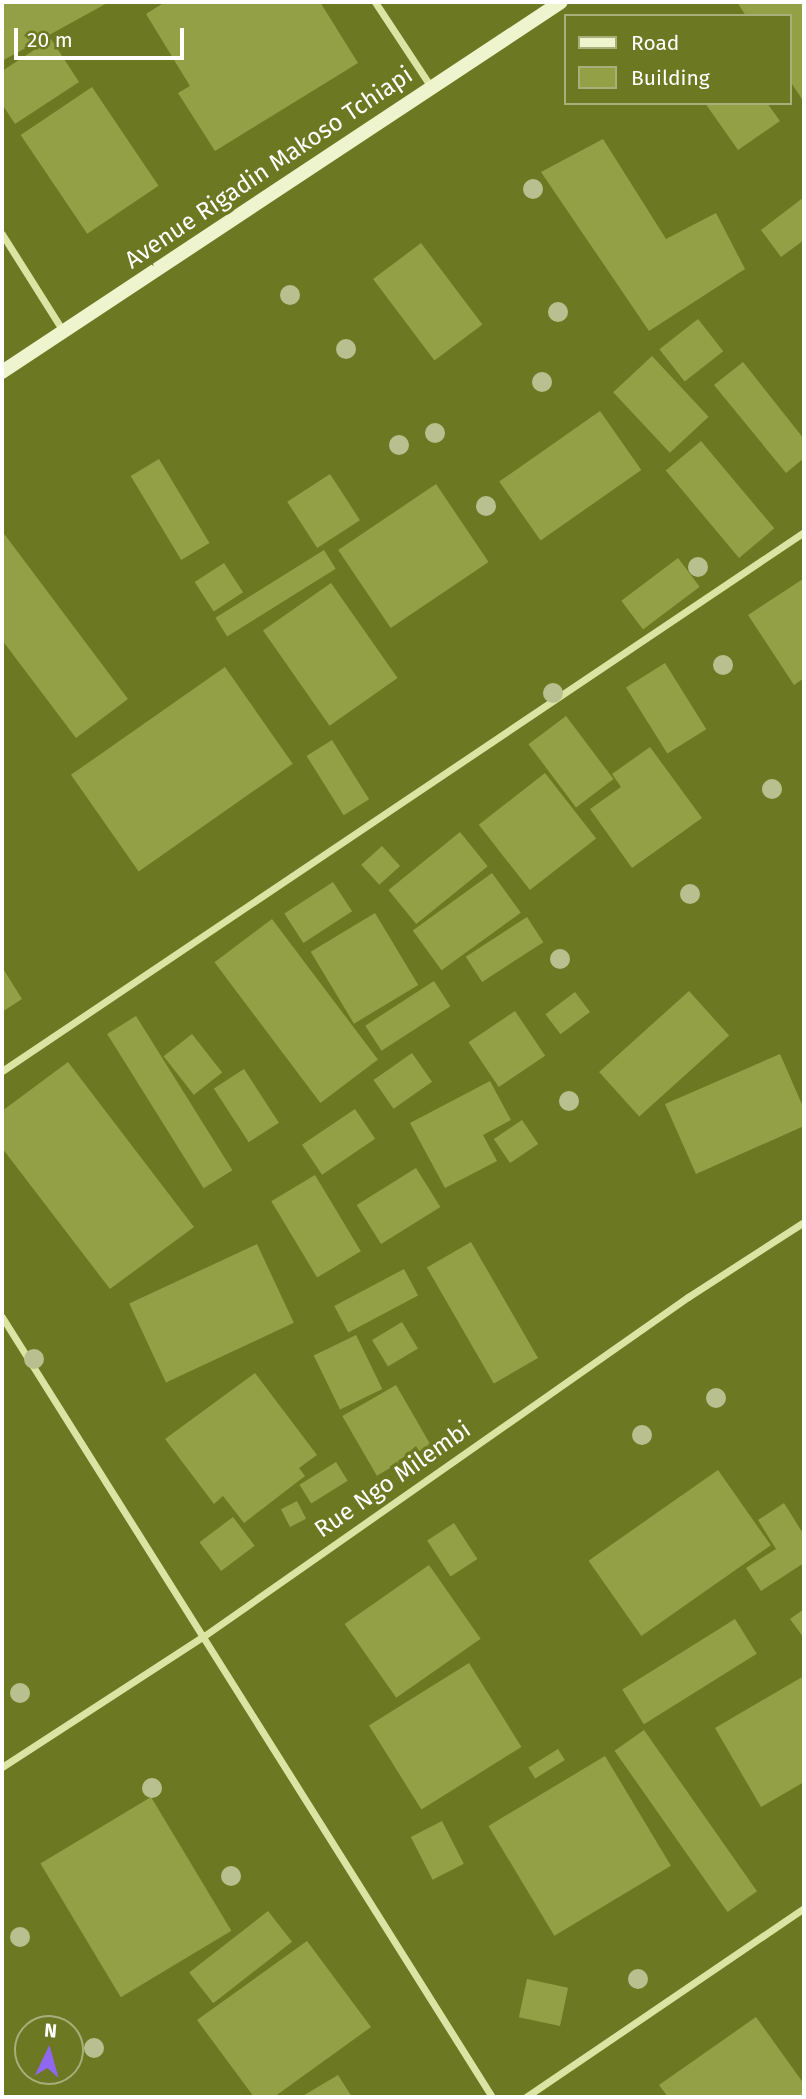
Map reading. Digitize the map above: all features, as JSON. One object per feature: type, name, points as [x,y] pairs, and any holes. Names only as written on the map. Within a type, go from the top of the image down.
[{"type":"street","points":[[375,2],[431,87]]},
{"type":"street","name":"Avenue Rigadin Makoso Tchiapi","points":[[2,372],[561,2]]},
{"type":"street","points":[[2,234],[64,332]]},
{"type":"street","points":[[2,1071],[804,533]]},
{"type":"street","name":"Rue Ngo Milembi","points":[[2,1768],[204,1636],[688,1297],[804,1222]]},
{"type":"street","points":[[2,1317],[492,2097]]},
{"type":"street","points":[[526,2097],[804,1908]]},
{"type":"building","points":[[2,2],[109,2],[2,61]]},
{"type":"building","points":[[165,2],[320,2],[358,63],[215,151],[178,93],[190,86],[146,14]]},
{"type":"building","points":[[737,2],[804,2],[804,102],[792,84],[792,14],[745,14]]},
{"type":"building","points":[[51,39],[79,82],[15,124],[2,104],[2,71]]},
{"type":"building","points":[[92,87],[159,186],[87,234],[21,135]]},
{"type":"building","points":[[706,105],[768,105],[780,121],[738,150]]},
{"type":"building","points":[[603,139],[666,239],[716,213],[745,269],[649,331],[541,172]]},
{"type":"building","points":[[804,197],[804,240],[781,257],[761,230]]},
{"type":"building","points":[[421,243],[482,324],[434,361],[373,279]]},
{"type":"building","points":[[698,319],[723,351],[685,381],[659,349]]},
{"type":"building","points":[[652,356],[709,417],[670,453],[613,392]]},
{"type":"building","points":[[743,362],[804,439],[804,458],[786,473],[714,385]]},
{"type":"building","points":[[600,411],[641,470],[541,541],[499,482]]},
{"type":"building","points":[[701,441],[774,528],[739,558],[666,471]]},
{"type":"building","points":[[159,459],[209,543],[181,560],[131,476]]},
{"type":"building","points":[[330,474],[360,520],[317,548],[287,502]]},
{"type":"building","points":[[436,484],[489,562],[391,628],[338,550]]},
{"type":"building","points":[[2,531],[128,699],[76,738],[2,640]]},
{"type":"building","points":[[324,550],[336,569],[227,636],[215,618]]},
{"type":"building","points":[[678,558],[700,587],[643,629],[621,601]]},
{"type":"building","points":[[224,563],[243,592],[214,611],[195,582]]},
{"type":"building","points":[[803,579],[804,678],[794,685],[748,615]]},
{"type":"building","points":[[331,583],[398,678],[330,726],[263,631]]},
{"type":"building","points":[[665,663],[706,729],[667,754],[626,687]]},
{"type":"building","points":[[225,667],[293,764],[139,871],[71,775]]},
{"type":"building","points":[[566,716],[614,779],[576,807],[528,744]]},
{"type":"building","points":[[332,740],[369,799],[344,815],[307,756]]},
{"type":"building","points":[[650,747],[702,818],[632,868],[590,809],[621,787],[612,774]]},
{"type":"building","points":[[545,773],[596,838],[530,890],[479,825]]},
{"type":"building","points":[[460,832],[488,866],[416,924],[389,890]]},
{"type":"building","points":[[382,846],[400,866],[379,885],[361,865]]},
{"type":"building","points":[[492,873],[521,913],[442,970],[413,931]]},
{"type":"building","points":[[333,882],[352,911],[303,943],[284,914]]},
{"type":"building","points":[[375,913],[418,985],[354,1024],[311,952]]},
{"type":"building","points":[[527,917],[543,942],[482,982],[466,957]]},
{"type":"building","points":[[272,919],[378,1060],[320,1103],[214,962]]},
{"type":"building","points":[[2,967],[22,999],[2,1012]]},
{"type":"building","points":[[434,981],[450,1006],[382,1051],[365,1026]]},
{"type":"building","points":[[689,991],[729,1036],[639,1117],[599,1072]]},
{"type":"building","points":[[575,992],[590,1012],[560,1034],[545,1014]]},
{"type":"building","points":[[515,1011],[545,1056],[499,1087],[469,1042]]},
{"type":"building","points":[[136,1016],[232,1170],[204,1188],[107,1034]]},
{"type":"building","points":[[192,1034],[222,1073],[194,1095],[164,1056]]},
{"type":"building","points":[[412,1053],[432,1082],[394,1109],[373,1080]]},
{"type":"building","points":[[780,1054],[804,1109],[804,1126],[696,1174],[665,1104]]},
{"type":"building","points":[[68,1062],[194,1227],[110,1289],[2,1148],[2,1111]]},
{"type":"building","points":[[244,1069],[279,1123],[249,1142],[214,1089]]},
{"type":"building","points":[[490,1081],[511,1120],[483,1135],[497,1161],[445,1188],[410,1123]]},
{"type":"building","points":[[355,1109],[375,1139],[322,1175],[302,1145]]},
{"type":"building","points":[[522,1120],[538,1144],[510,1163],[494,1139]]},
{"type":"building","points":[[416,1168],[440,1207],[381,1244],[357,1205]]},
{"type":"building","points":[[315,1175],[361,1251],[317,1278],[271,1201]]},
{"type":"building","points":[[471,1242],[538,1358],[494,1384],[427,1268]]},
{"type":"building","points":[[257,1244],[294,1323],[166,1382],[129,1304]]},
{"type":"building","points":[[404,1269],[418,1295],[348,1333],[334,1306]]},
{"type":"building","points":[[402,1322],[418,1349],[388,1367],[372,1340]]},
{"type":"building","points":[[356,1335],[382,1389],[340,1410],[314,1356]]},
{"type":"building","points":[[255,1373],[317,1455],[299,1468],[305,1476],[244,1523],[223,1496],[214,1504],[165,1439]]},
{"type":"building","points":[[396,1385],[430,1445],[377,1476],[342,1416]]},
{"type":"building","points":[[336,1462],[348,1481],[311,1503],[300,1485]]},
{"type":"building","points":[[718,1470],[771,1545],[641,1636],[589,1561]]},
{"type":"building","points":[[297,1501],[306,1519],[290,1527],[281,1509]]},
{"type":"building","points":[[784,1503],[804,1535],[804,1563],[761,1591],[746,1568],[776,1549],[758,1520]]},
{"type":"building","points":[[233,1517],[255,1546],[221,1571],[199,1542]]},
{"type":"building","points":[[454,1523],[477,1559],[451,1576],[427,1540]]},
{"type":"building","points":[[429,1565],[481,1639],[396,1698],[345,1624]]},
{"type":"building","points":[[804,1609],[804,1638],[790,1619]]},
{"type":"building","points":[[735,1619],[757,1654],[644,1724],[622,1689]]},
{"type":"building","points":[[469,1663],[521,1747],[421,1809],[369,1726]]},
{"type":"building","points":[[804,1676],[804,1782],[761,1807],[715,1728]]},
{"type":"building","points":[[644,1730],[757,1891],[728,1912],[615,1751]]},
{"type":"building","points":[[558,1749],[565,1760],[535,1779],[528,1768]]},
{"type":"building","points":[[605,1756],[671,1866],[554,1936],[488,1826]]},
{"type":"building","points":[[151,1797],[231,1931],[121,1997],[40,1863]]},
{"type":"building","points":[[442,1821],[464,1864],[433,1880],[411,1837]]},
{"type":"building","points":[[268,1911],[292,1942],[213,2003],[189,1973]]},
{"type":"building","points":[[307,1941],[371,2027],[274,2097],[254,2097],[197,2020]]},
{"type":"building","points":[[527,1979],[568,1988],[560,2026],[519,2017]]},
{"type":"building","points":[[756,2017],[804,2084],[804,2097],[668,2097],[659,2085]]},
{"type":"building","points":[[338,2075],[352,2097],[301,2097]]}]
